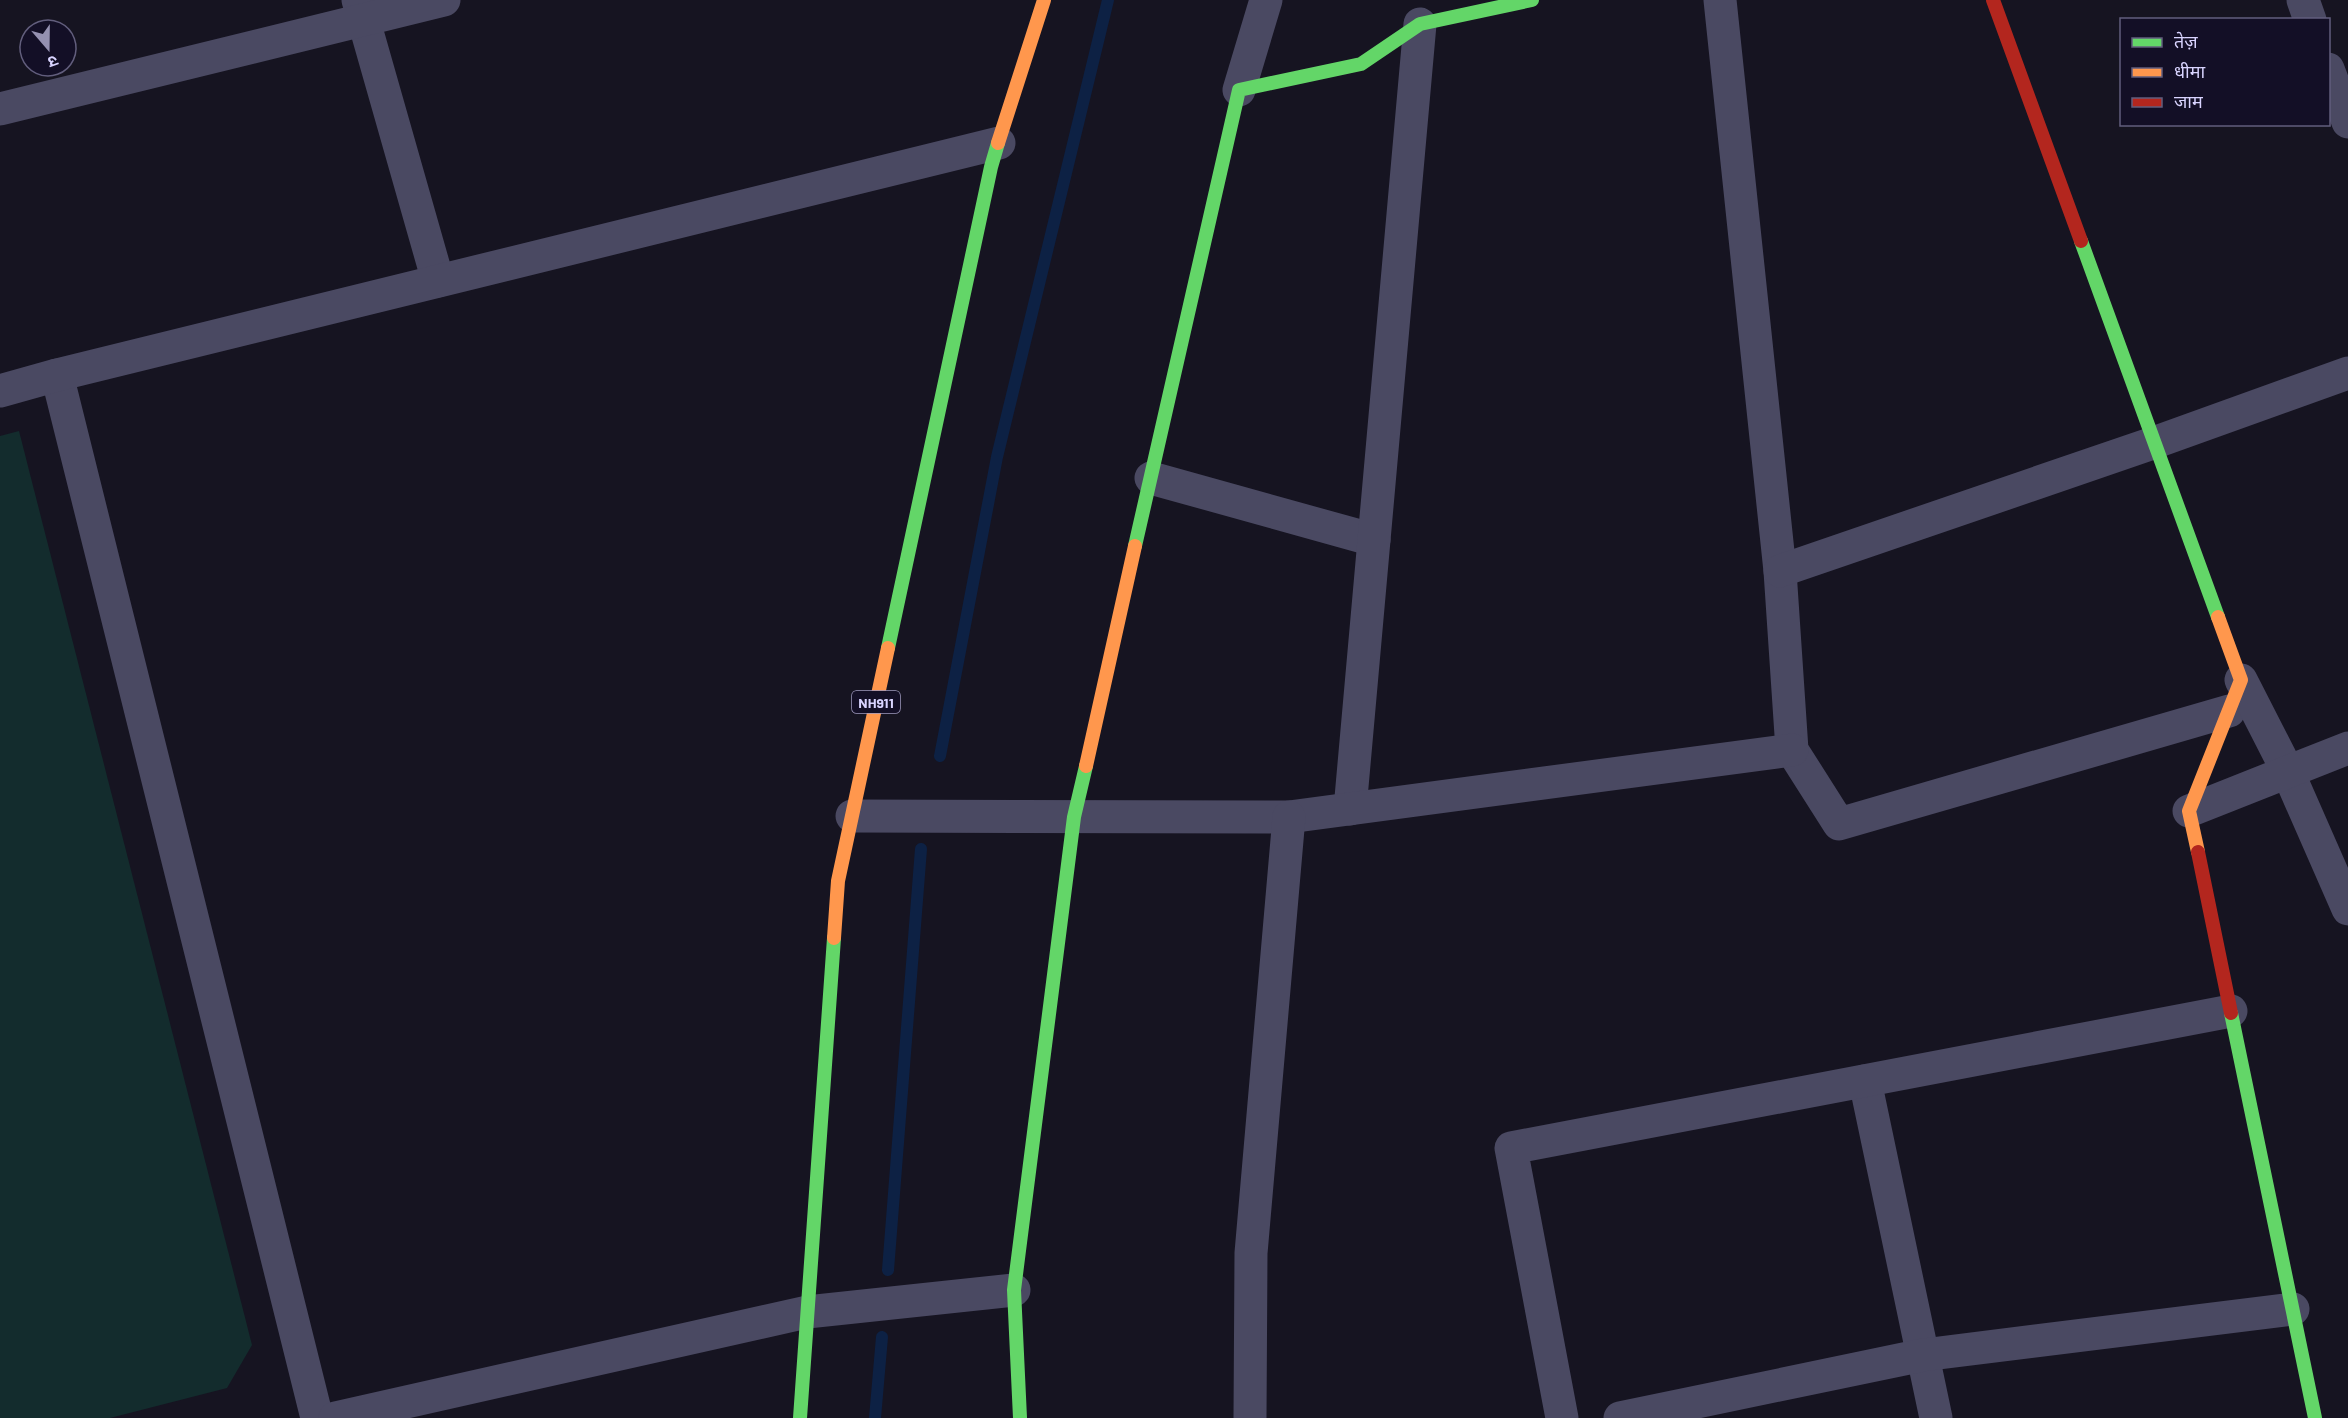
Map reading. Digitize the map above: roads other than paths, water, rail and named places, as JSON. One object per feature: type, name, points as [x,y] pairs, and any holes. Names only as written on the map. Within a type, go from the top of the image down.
[{"type":"main road","name":"NH911","points":[[800,1418],[838,881],[988,179],[1044,0]]},
{"type":"main road","points":[[1020,1418],[1014,1290],[1074,817],[1239,90],[1361,64],[1420,24],[1532,0]]},
{"type":"main road","points":[[1993,0],[2241,680],[2189,812],[2315,1418]]},
{"type":"street","points":[[0,109],[361,10],[444,0]]},
{"type":"street","points":[[1239,90],[1266,0]]},
{"type":"street","points":[[1720,0],[1780,571],[1792,750],[1839,824],[2229,711]]},
{"type":"street","points":[[2303,0],[2309,18]]},
{"type":"street","points":[[361,10],[438,281]]},
{"type":"street","points":[[1350,809],[1420,24]]},
{"type":"street","points":[[2330,74],[2348,122]]},
{"type":"street","points":[[0,391],[999,143]]},
{"type":"street","points":[[1780,571],[2156,442],[2348,373]]},
{"type":"street","points":[[57,375],[317,1418]]},
{"type":"street","points":[[1151,478],[1374,540]]},
{"type":"street","points":[[2241,680],[2288,772],[2348,909]]},
{"type":"street","points":[[2189,812],[2348,748]]},
{"type":"street","points":[[852,816],[1288,817],[1792,750]]},
{"type":"street","points":[[1250,1418],[1251,1253],[1288,817]]},
{"type":"street","points":[[1562,1418],[1511,1148],[2231,1011]]},
{"type":"street","points":[[1864,1081],[1936,1418]]},
{"type":"street","points":[[335,1418],[807,1312],[1014,1290]]},
{"type":"street","points":[[1620,1418],[1923,1355],[2293,1309]]},
{"type":"waterway","points":[[940,756],[997,457],[1108,0]]},
{"type":"waterway","points":[[888,1270],[921,849]]},
{"type":"waterway","points":[[875,1418],[882,1337]]}]
